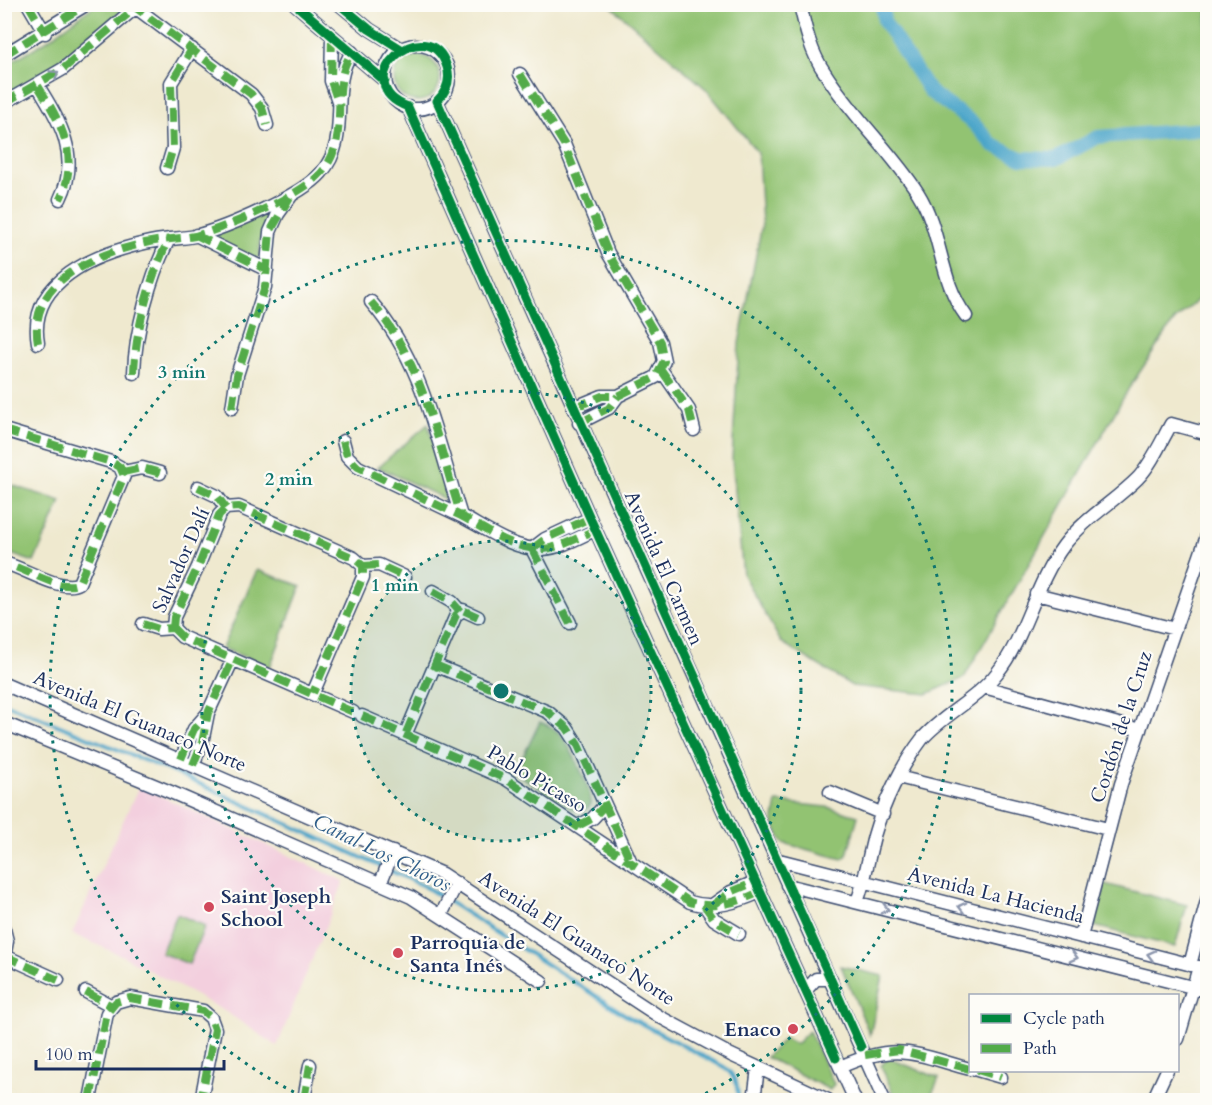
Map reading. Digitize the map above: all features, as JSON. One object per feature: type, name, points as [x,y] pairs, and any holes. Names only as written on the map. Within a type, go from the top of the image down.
[{"type":"street","points":[[28,4],[45,33]]},
{"type":"street","points":[[4,55],[45,33],[87,4]]},
{"type":"street","points":[[295,4],[385,81],[395,100],[408,107],[423,108],[437,101],[448,81],[448,69],[443,59],[424,46],[412,45],[401,49],[389,60],[385,81]]},
{"type":"street","points":[[339,4],[369,29],[401,49]]},
{"type":"street","points":[[800,4],[809,39],[824,73],[918,194],[936,232],[956,303],[966,316]]},
{"type":"street","points":[[4,103],[38,86],[87,51],[133,6],[251,94],[262,108],[267,125]]},
{"type":"street","points":[[332,36],[331,81],[340,105]]},
{"type":"street","points":[[167,168],[173,148],[171,83],[192,49]]},
{"type":"street","points":[[38,344],[36,326],[39,311],[52,289],[68,273],[120,249],[196,236],[292,195],[315,179],[332,157],[339,134],[344,68],[352,52]]},
{"type":"street","points":[[520,75],[564,144],[608,253],[660,342],[664,356],[662,371],[689,410],[694,430]]},
{"type":"street","points":[[38,86],[60,125],[68,146],[68,175],[60,199]]},
{"type":"street","name":"Avenida El Carmen","points":[[437,101],[884,1101]]},
{"type":"street","points":[[408,107],[590,518],[855,1101]]},
{"type":"street","points":[[232,408],[237,375],[261,298],[267,270],[270,232],[278,214],[292,195]]},
{"type":"street","points":[[196,236],[267,270]]},
{"type":"street","points":[[134,373],[138,332],[160,258],[169,239]]},
{"type":"street","points":[[371,302],[394,334],[430,408],[461,516]]},
{"type":"street","points":[[573,408],[602,396],[618,396],[650,381],[662,371]]},
{"type":"street","points":[[579,423],[609,408],[618,396]]},
{"type":"street","points":[[857,902],[864,882],[874,835],[898,777],[913,751],[931,730],[998,673],[1016,641],[1036,594],[1066,543],[1090,516],[1128,488],[1147,468],[1171,424],[1208,434]]},
{"type":"street","points":[[4,430],[111,462],[123,472]]},
{"type":"street","points":[[343,441],[347,456],[358,467],[505,539],[532,549],[550,548],[596,530]]},
{"type":"street","points":[[123,472],[142,468],[160,473]]},
{"type":"street","points":[[4,563],[29,571],[60,586],[70,587],[79,583],[122,485],[123,472]]},
{"type":"street","name":"Salvador Dalí","points":[[198,487],[217,496],[226,508]]},
{"type":"street","name":"Salvador Dalí","points":[[173,628],[174,618],[219,515],[226,508],[239,507],[354,558],[363,566],[379,565],[405,577]]},
{"type":"street","points":[[532,549],[549,536],[590,518]]},
{"type":"street","name":"Cordón de la Cruz","points":[[1081,937],[1108,829],[1208,533]]},
{"type":"street","points":[[532,549],[570,623]]},
{"type":"street","points":[[313,693],[363,577],[363,566]]},
{"type":"street","points":[[433,591],[452,602],[460,611],[478,617]]},
{"type":"street","points":[[1036,594],[1174,629]]},
{"type":"street","points":[[406,734],[460,611]]},
{"type":"street","name":"Pablo Picasso","points":[[143,624],[159,629],[173,628],[182,637],[506,779],[631,861]]},
{"type":"street","points":[[193,765],[202,743],[208,713],[232,659]]},
{"type":"street","name":"Pablo Picasso","points":[[435,665],[548,712],[561,721],[573,736],[631,861]]},
{"type":"street","name":"Avenida El Guanaco Norte","points":[[4,684],[181,759],[455,887],[633,1000],[758,1068],[828,1101]]},
{"type":"street","points":[[984,687],[1140,729]]},
{"type":"street","points":[[181,759],[194,729],[208,713]]},
{"type":"street","points":[[4,723],[382,880],[443,911],[541,981]]},
{"type":"street","points":[[898,777],[1108,829]]},
{"type":"street","points":[[830,792],[883,814]]},
{"type":"street","points":[[578,826],[593,818],[605,805]]},
{"type":"street","points":[[382,880],[392,856]]},
{"type":"street","name":"Avenida La Hacienda","points":[[776,859],[1199,967]]},
{"type":"street","points":[[631,861],[682,898],[709,905],[731,892],[757,887]]},
{"type":"street","name":"Avenida La Hacienda","points":[[787,885],[1208,991]]},
{"type":"street","points":[[443,911],[455,887]]},
{"type":"street","points":[[1179,1036],[1199,967],[1208,897]]},
{"type":"street","points":[[709,905],[714,919],[740,934]]},
{"type":"street","points":[[4,929],[7,941],[5,957],[58,980]]},
{"type":"street","points":[[805,991],[816,979],[831,979]]},
{"type":"street","points":[[86,993],[112,1006]]},
{"type":"street","points":[[90,1101],[106,1018],[112,1006],[120,999],[130,998],[198,1010],[208,1014],[215,1029],[201,1101]]},
{"type":"street","points":[[840,1067],[865,1055],[899,1050],[969,1069]]},
{"type":"street","points":[[304,1101],[310,1065]]},
{"type":"street","points":[[756,1100],[758,1068]]},
{"type":"street","points":[[981,1072],[1001,1077]]},
{"type":"street","points":[[1153,1101],[1167,1072]]},
{"type":"shaded area","name":"Saint Joseph School","points":[[139,786],[344,881],[277,1046],[226,1012],[123,956],[72,934]]},
{"type":"green space","points":[[95,5],[117,5],[124,10],[40,77],[5,94],[4,66],[46,41]]},
{"type":"green space","points":[[610,5],[1207,5],[1207,292],[1174,321],[1129,388],[964,678],[927,694],[852,686],[781,642],[743,575],[732,459],[739,343],[762,224],[758,153],[706,89]]},
{"type":"green space","points":[[417,55],[433,62],[440,78],[433,94],[417,101],[401,94],[394,78],[401,62]]},
{"type":"green space","points":[[266,214],[268,219],[260,239],[260,255],[256,259],[212,240],[211,234]]},
{"type":"green space","points":[[428,424],[448,493],[445,499],[378,467]]},
{"type":"green space","points":[[5,483],[61,501],[34,562],[5,552]]},
{"type":"green space","points":[[257,570],[301,586],[270,667],[222,648]]},
{"type":"green space","points":[[540,722],[560,734],[574,757],[590,797],[591,804],[585,811],[574,810],[515,773]]},
{"type":"green space","points":[[777,802],[827,807],[858,816],[847,855],[842,859],[783,843],[773,823]]},
{"type":"green space","points":[[1105,884],[1187,905],[1175,947],[1094,926]]},
{"type":"green space","points":[[177,914],[205,926],[189,964],[161,953]]},
{"type":"green space","points":[[841,966],[883,976],[870,1035]]},
{"type":"green space","points":[[809,1031],[834,1084],[830,1090],[766,1057],[785,1038],[796,1044]]},
{"type":"green space","points":[[888,1058],[939,1078],[929,1100],[896,1100],[881,1066]]},
{"type":"waterway","points":[[882,4],[884,21],[930,92],[973,123],[993,145],[1021,158],[1056,159],[1098,137],[1208,129]]},
{"type":"waterway","name":"Canal Los Choros","points":[[4,703],[180,775],[426,887],[627,1016],[724,1067],[736,1082],[738,1100]]},
{"type":"marked path","points":[[28,4],[45,33]]},
{"type":"marked path","points":[[4,55],[87,4]]},
{"type":"marked path","points":[[131,4],[251,94],[262,108],[267,125]]},
{"type":"marked path","points":[[4,103],[63,69],[135,8]]},
{"type":"marked path","points":[[332,36],[331,81],[338,102]]},
{"type":"marked path","points":[[167,168],[173,148],[171,83],[192,49]]},
{"type":"marked path","points":[[38,343],[37,321],[43,303],[54,287],[87,263],[126,248],[195,236],[225,226],[281,201],[321,173],[336,144],[341,81],[352,52]]},
{"type":"marked path","points":[[520,74],[564,144],[608,253],[660,342],[664,361],[656,377],[618,396],[602,396],[573,408]]},
{"type":"marked path","points":[[38,86],[60,126],[68,154],[69,169],[60,199]]},
{"type":"marked path","points":[[232,408],[237,375],[265,287],[270,232],[290,197]]},
{"type":"marked path","points":[[196,235],[267,270]]},
{"type":"marked path","points":[[134,373],[137,340],[145,304],[169,239]]},
{"type":"marked path","points":[[371,302],[389,326],[416,377],[436,431],[461,516],[500,538],[532,549],[556,547],[595,530]]},
{"type":"marked path","points":[[662,371],[689,410],[694,430]]},
{"type":"marked path","points":[[579,423],[609,408],[618,396]]},
{"type":"marked path","points":[[4,430],[111,462],[120,467],[124,476],[79,583],[63,585],[4,563]]},
{"type":"marked path","points":[[343,441],[347,456],[358,467],[461,516]]},
{"type":"marked path","points":[[123,472],[142,468],[160,473]]},
{"type":"marked path","points":[[198,487],[217,496],[226,508]]},
{"type":"marked path","points":[[173,628],[174,617],[219,515],[226,508],[239,507],[354,558],[363,566],[363,577],[313,693]]},
{"type":"marked path","points":[[532,549],[545,539],[590,518]]},
{"type":"marked path","points":[[532,549],[570,623]]},
{"type":"marked path","points":[[363,566],[379,565],[405,577]]},
{"type":"marked path","points":[[433,591],[452,602],[460,611]]},
{"type":"marked path","points":[[406,733],[456,615],[463,610],[478,617]]},
{"type":"marked path","points":[[143,624],[159,629],[173,628]]},
{"type":"marked path","points":[[173,628],[182,637],[353,712]]},
{"type":"marked path","points":[[181,759],[194,729],[208,713],[233,659]]},
{"type":"marked path","points":[[435,665],[548,712],[567,728],[578,745],[631,862]]},
{"type":"marked path","points":[[193,765],[202,743],[208,713]]},
{"type":"marked path","points":[[362,716],[506,779],[690,902],[708,905],[726,904],[760,892]]},
{"type":"marked path","points":[[578,826],[593,818],[605,805]]},
{"type":"marked path","points":[[714,904],[731,892],[755,882]]},
{"type":"marked path","points":[[704,905],[714,919],[739,934]]},
{"type":"marked path","points":[[4,929],[7,941],[4,958]]},
{"type":"marked path","points":[[5,956],[58,980]]},
{"type":"marked path","points":[[86,992],[112,1006]]},
{"type":"marked path","points":[[90,1100],[107,1013],[116,1002],[130,998],[203,1011],[211,1018],[215,1029],[201,1100]]},
{"type":"marked path","points":[[865,1055],[899,1050],[969,1069]]},
{"type":"marked path","points":[[304,1100],[310,1065]]},
{"type":"marked path","points":[[984,1072],[1001,1077]]},
{"type":"cycle path","points":[[295,4],[385,81]]},
{"type":"cycle path","points":[[339,4],[369,29],[401,49]]},
{"type":"cycle path","points":[[836,1058],[590,518],[408,107],[390,96],[384,82],[387,68],[396,56],[409,47],[424,45],[437,51],[447,67],[447,85],[437,101],[861,1047]]},
{"type":"place","name":"Saint Joseph School","points":[[209,907]]},
{"type":"place","name":"Parroquia de Santa Inés","points":[[398,953]]},
{"type":"place","name":"Enaco","points":[[793,1029]]}]
